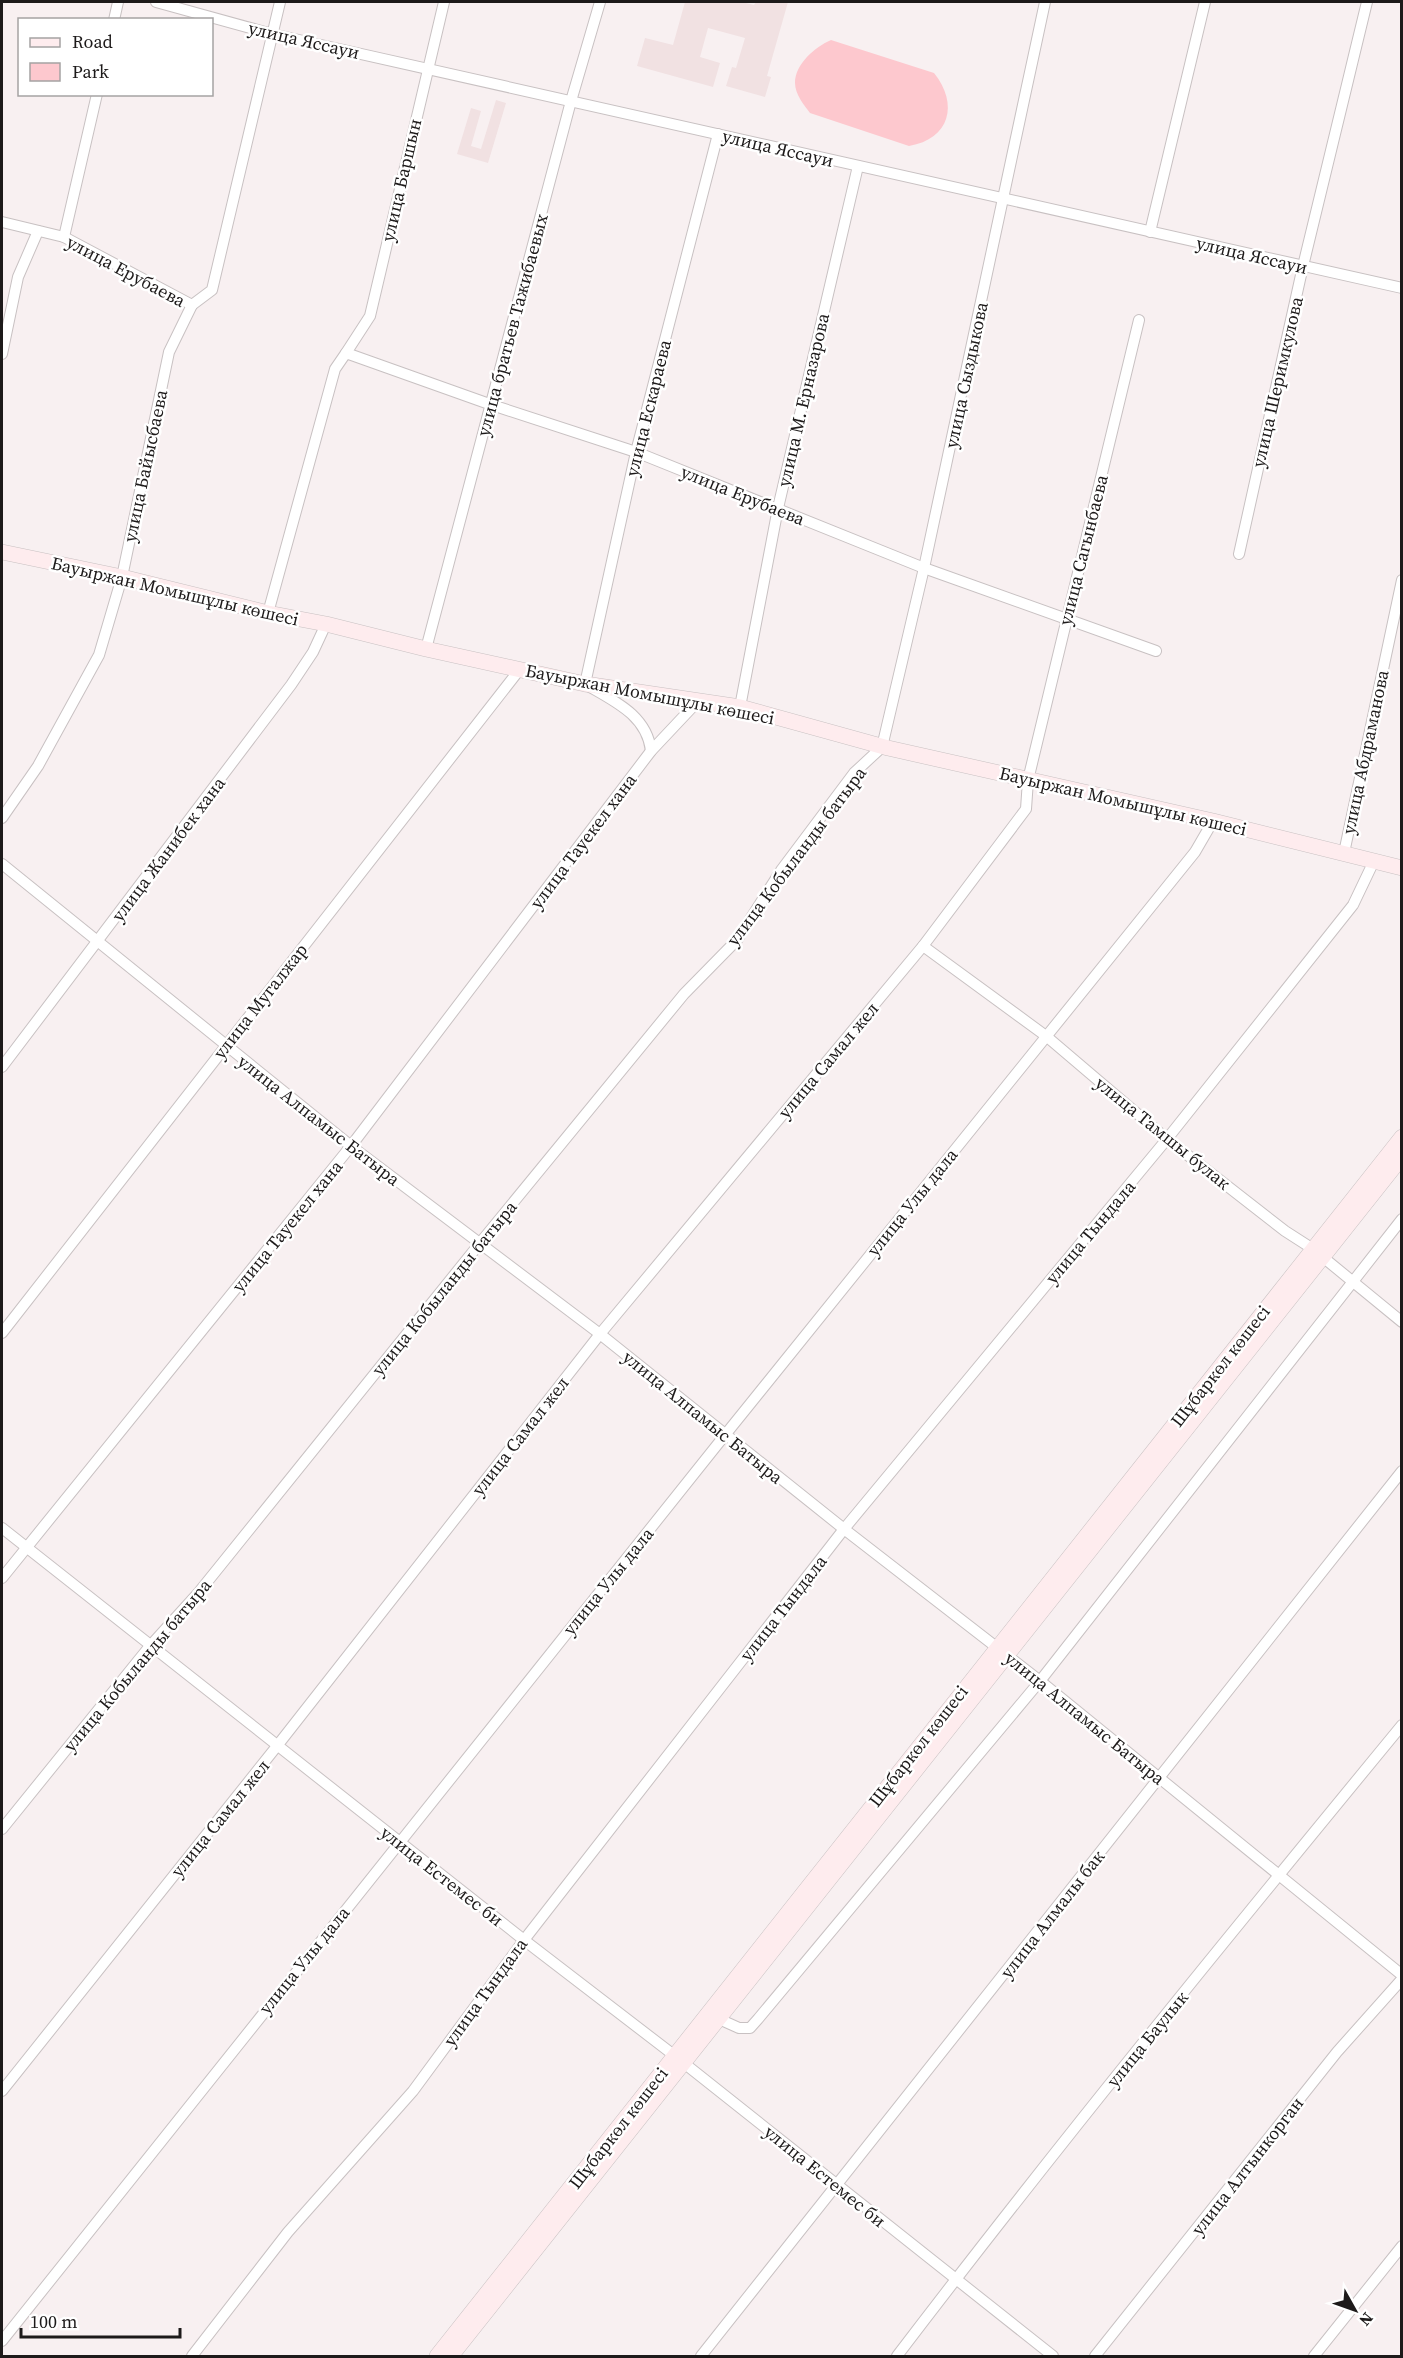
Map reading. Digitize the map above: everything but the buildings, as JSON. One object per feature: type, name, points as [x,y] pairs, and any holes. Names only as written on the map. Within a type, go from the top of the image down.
[{"type":"street","points":[[114,18],[118,2]]},
{"type":"street","name":"улица Яссауи","points":[[156,2],[272,34],[1401,288]]},
{"type":"street","points":[[272,34],[280,2]]},
{"type":"street","name":"улица Баршын","points":[[346,353],[370,316],[444,2]]},
{"type":"street","name":"улица братьев Тажибаевых","points":[[426,650],[571,101],[600,2]]},
{"type":"street","name":"улица Сыздыкова","points":[[882,747],[924,568],[1045,2]]},
{"type":"street","points":[[1150,232],[1205,2]]},
{"type":"street","name":"улица Шеримкулова","points":[[1239,554],[1303,266],[1367,2]]},
{"type":"street","name":"улица Ерубаева","points":[[2,222],[64,237],[192,305],[212,290],[272,34]]},
{"type":"street","points":[[64,237],[97,96]]},
{"type":"street","name":"улица Ескараева","points":[[585,684],[636,452],[718,134]]},
{"type":"street","name":"улица М. Ерназарова","points":[[740,707],[778,508],[858,166]]},
{"type":"street","points":[[2,354],[18,277],[38,231]]},
{"type":"street","name":"улица Байысбаева","points":[[2,818],[38,766],[99,655],[122,577],[169,352],[192,305]]},
{"type":"street","name":"улица Сагынбаева","points":[[1028,780],[1139,320]]},
{"type":"street","points":[[268,613],[335,369],[346,353]]},
{"type":"street","name":"улица Ерубаева","points":[[346,353],[492,405],[636,452],[924,568],[1156,651]]},
{"type":"street","name":"Бауыржан Момышұлы көшесі","points":[[2,552],[122,577],[268,613],[326,624],[426,650],[585,684],[740,707],[882,747],[1214,821],[1401,868]]},
{"type":"street","name":"улица Абдраманова","points":[[1344,853],[1401,580]]},
{"type":"street","name":"улица Жанибек хана","points":[[2,1067],[291,686],[313,652],[326,624]]},
{"type":"street","name":"улица Мугалжар","points":[[2,1334],[224,1046],[520,669]]},
{"type":"street","points":[[585,684],[637,718],[649,735],[651,751]]},
{"type":"street","name":"улица Тауекел хана","points":[[2,1578],[351,1146],[651,751],[699,700]]},
{"type":"street","name":"улица Кобыланды батыра","points":[[2,1829],[150,1646],[199,1592],[684,994],[737,940],[782,869],[854,773],[882,747]]},
{"type":"street","name":"улица Самал жел","points":[[2,2091],[277,1746],[600,1334],[923,946],[1026,809],[1028,780]]},
{"type":"street","name":"улица Улы дала","points":[[2,2341],[725,1435],[1195,852],[1214,821]]},
{"type":"street","name":"улица Тындала","points":[[192,2356],[288,2232],[413,2091],[524,1940],[844,1530],[1167,1138],[1353,905],[1374,861]]},
{"type":"street","name":"улица Алпамыс Батыра","points":[[2,864],[99,941],[224,1046],[351,1146],[600,1334],[844,1530],[1040,1680],[1401,1977]]},
{"type":"street","name":"улица Тамшы булак","points":[[923,946],[1046,1036],[1167,1138],[1285,1231],[1318,1253],[1401,1322]]},
{"type":"street","name":"Шұбаркөл көшесі","points":[[1318,1253],[1401,1137]]},
{"type":"street","name":"Шұбаркөл көшесі","points":[[452,2356],[680,2059],[1002,1651],[1318,1253],[1401,1157]]},
{"type":"street","points":[[720,2019],[740,2028],[750,2028],[1040,1680],[1401,1219]]},
{"type":"street","name":"улица Алмалы бак","points":[[701,2356],[1401,1471]]},
{"type":"street","name":"улица Естемес би","points":[[2,1528],[524,1940],[680,2059],[836,2186],[1053,2356]]},
{"type":"street","name":"Шұбаркөл көшесі","points":[[436,2356],[680,2059],[720,2019],[1002,1651]]},
{"type":"street","name":"улица Баулык","points":[[897,2356],[1278,1875],[1401,1725]]},
{"type":"street","name":"улица Алтынкорган","points":[[1095,2356],[1337,2052],[1401,1977]]},
{"type":"street","points":[[1314,2356],[1401,2246]]},
{"type":"shaded area","points":[[685,2],[742,2],[754,5],[756,2],[788,2],[767,76],[771,77],[765,97],[726,86],[732,67],[736,68],[745,38],[708,28],[700,57],[720,63],[713,87],[637,66],[645,38],[673,45]]},
{"type":"shaded area","points":[[496,100],[506,103],[488,163],[457,154],[471,108],[481,111],[471,146],[481,149]]},
{"type":"green space","points":[[831,40],[934,73],[942,85],[948,108],[942,128],[923,142],[909,146],[810,113],[796,91],[798,69],[807,57]]}]
